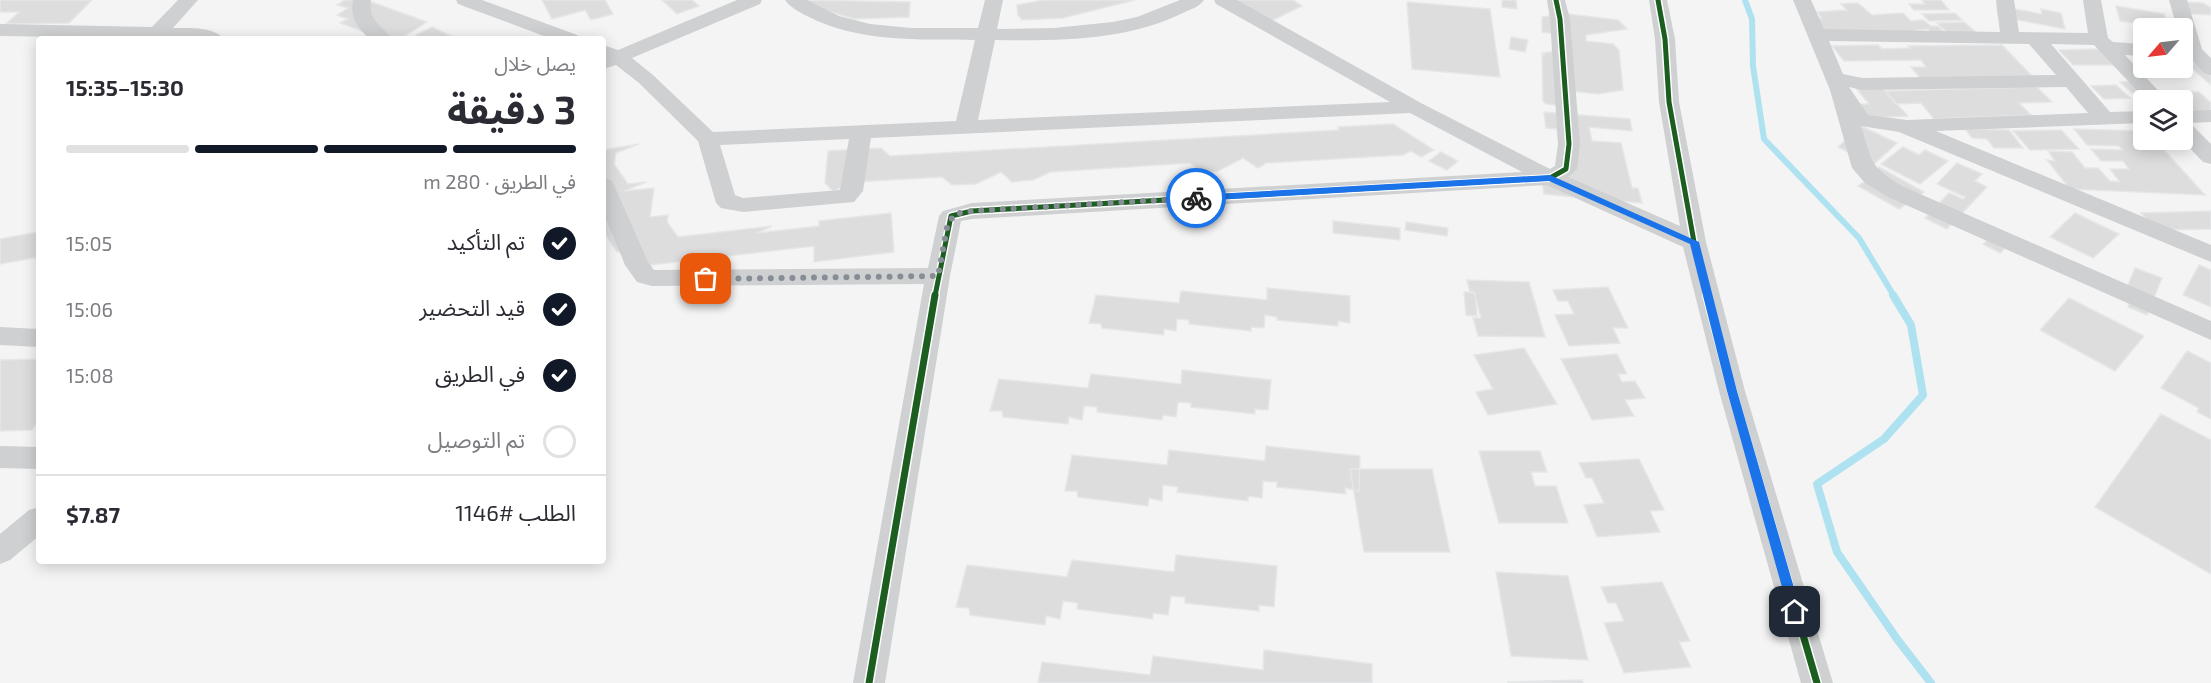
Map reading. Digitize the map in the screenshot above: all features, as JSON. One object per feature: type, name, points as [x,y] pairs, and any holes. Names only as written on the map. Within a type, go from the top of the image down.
[{"type":"street","points":[[157,33],[189,0]]},
{"type":"street","points":[[362,0],[360,8],[362,20],[378,36]]},
{"type":"street","points":[[465,0],[562,36]]},
{"type":"street","points":[[608,57],[753,0]]},
{"type":"street","points":[[794,0],[832,21],[857,28],[916,34],[1047,33],[1112,27],[1162,15],[1195,0]]},
{"type":"street","points":[[964,129],[994,0]]},
{"type":"street","points":[[1223,0],[1414,107],[1550,178],[1694,242]]},
{"type":"street","points":[[869,683],[938,276],[951,216],[963,212],[1550,178],[1566,169],[1569,144],[1560,19],[1556,0]]},
{"type":"street","points":[[1658,0],[1665,39],[1669,102],[1694,242],[1732,391],[1817,683]]},
{"type":"street","points":[[1802,0],[1837,84],[1860,162],[1880,183],[2211,331]]},
{"type":"street","points":[[2005,0],[2010,36]]},
{"type":"street","points":[[2092,0],[2104,44],[2148,90]]},
{"type":"street","points":[[2178,0],[2195,51],[2211,69]]},
{"type":"street","points":[[0,30],[198,34],[204,36]]},
{"type":"street","points":[[0,50],[21,31]]},
{"type":"street","points":[[1817,35],[2034,37],[2133,48]]},
{"type":"street","points":[[2034,37],[2104,118]]},
{"type":"street","points":[[608,57],[654,86],[708,139],[724,198],[729,203],[743,205],[846,197],[852,191],[861,132]]},
{"type":"street","points":[[1837,84],[2070,81]]},
{"type":"street","points":[[1837,84],[1862,120],[1905,126],[2133,117]]},
{"type":"street","points":[[708,139],[1414,107]]},
{"type":"street","points":[[2193,117],[2211,116]]},
{"type":"street","points":[[1905,126],[2211,254]]},
{"type":"street","points":[[2193,138],[2211,157]]},
{"type":"street","points":[[606,192],[637,265],[646,276],[652,278],[938,276]]},
{"type":"street","points":[[0,336],[36,338]]},
{"type":"street","points":[[0,457],[36,458]]},
{"type":"street","points":[[0,550],[36,521]]},
{"type":"building","points":[[0,0],[92,0],[69,23],[6,24],[19,12],[0,12]]},
{"type":"building","points":[[345,0],[366,0],[427,22],[405,36],[376,36],[340,23],[348,19],[337,15],[348,8],[337,5]]},
{"type":"building","points":[[542,0],[605,0],[613,14],[591,20],[585,10],[552,19]]},
{"type":"building","points":[[662,0],[692,0],[699,6],[677,14]]},
{"type":"building","points":[[793,0],[910,2],[909,17],[854,19]]},
{"type":"building","points":[[1044,0],[1135,0],[1063,18],[1022,20],[1018,15],[1017,5]]},
{"type":"building","points":[[1234,0],[1293,0],[1302,6],[1269,22]]},
{"type":"building","points":[[1502,0],[1516,0],[1517,9],[1502,7]]},
{"type":"building","points":[[1922,0],[1941,0],[1949,10],[1914,10],[1909,4],[1925,4]]},
{"type":"building","points":[[1407,2],[1490,9],[1500,77],[1412,69]]},
{"type":"building","points":[[2182,2],[2203,3],[2211,8],[2211,15],[2180,13]]},
{"type":"building","points":[[1858,3],[1872,15],[1903,13],[1911,21],[1923,20],[1931,26],[1938,26],[1945,33],[1933,34],[1928,29],[1916,30],[1920,34],[1830,37],[1812,19],[1822,18],[1817,12],[1847,10],[1841,4]]},
{"type":"building","points":[[1997,6],[2042,14],[2041,9],[2061,13],[2065,29],[1998,16]]},
{"type":"building","points":[[2116,6],[2164,14],[2165,18],[2133,18],[2133,23],[2120,21]]},
{"type":"building","points":[[1551,12],[1618,20],[1627,29],[1586,35],[1586,41],[1613,44],[1619,50],[1623,90],[1598,94],[1571,91],[1563,106],[1546,104],[1543,101],[1542,53],[1544,55],[1544,53],[1557,51],[1556,34],[1542,32],[1542,17],[1551,16]]},
{"type":"building","points":[[1955,13],[1962,20],[1929,21],[1922,14]]},
{"type":"building","points":[[1964,22],[1978,34],[1951,36],[1937,23]]},
{"type":"building","points":[[432,27],[451,36],[417,36]]},
{"type":"building","points":[[1511,37],[1528,40],[1525,52],[1509,49]]},
{"type":"building","points":[[1878,45],[1882,49],[1910,48],[1908,46],[2002,45],[2032,76],[1921,79],[1911,67],[1926,67],[1921,60],[1844,61],[1832,46]]},
{"type":"building","points":[[2099,49],[2114,65],[2073,65],[2059,50]]},
{"type":"building","points":[[2211,63],[2211,85],[2193,69],[2193,64]]},
{"type":"building","points":[[2134,81],[2144,90],[2133,90],[2133,94],[2120,82]]},
{"type":"building","points":[[2116,85],[2130,98],[2104,99],[2091,86]]},
{"type":"building","points":[[1881,87],[1908,116],[1868,118],[1855,104],[1869,104],[1856,88]]},
{"type":"building","points":[[2037,87],[2052,102],[2019,103],[2031,115],[1934,119],[1921,103],[1896,104],[1885,91]]},
{"type":"building","points":[[2193,92],[2199,92],[2211,103],[2211,114],[2194,114]]},
{"type":"building","points":[[1544,112],[1630,119],[1632,131],[1589,127],[1592,141],[1621,143],[1632,188],[1638,188],[1642,203],[1544,194],[1541,173],[1565,175],[1557,129],[1546,128]]},
{"type":"building","points":[[1393,124],[1434,150],[1421,157],[1411,151],[1403,155],[1266,163],[1258,168],[1243,158],[1218,171],[1202,172],[1190,163],[1050,172],[1033,180],[1012,182],[1001,172],[976,184],[952,185],[942,177],[854,182],[833,191],[825,183],[828,151],[881,148],[890,156],[1339,130],[1338,127]]},
{"type":"building","points":[[1861,126],[1897,143],[1874,164],[1838,147]]},
{"type":"building","points":[[1965,129],[2009,130],[2023,148],[1994,148],[1987,139],[1972,138]]},
{"type":"building","points":[[2074,129],[2133,131],[2133,150],[2164,150],[2205,195],[2070,189],[2047,160],[2055,161],[2048,151],[2072,152],[2085,168],[2098,168],[2110,181],[2120,182],[2110,169],[2129,169],[2123,161],[2101,161],[2091,149],[2122,150],[2119,146],[2087,145]]},
{"type":"building","points":[[2061,130],[2079,149],[2030,150],[2013,131]]},
{"type":"building","points":[[639,144],[616,153],[614,164],[628,184],[646,182],[624,191],[654,188],[650,217],[668,215],[667,222],[678,237],[772,226],[757,233],[819,226],[819,221],[891,213],[894,252],[814,262],[814,246],[642,266],[632,250],[617,252],[606,235],[606,150]]},
{"type":"building","points":[[1903,147],[1919,155],[1925,150],[1948,161],[1920,184],[1881,164]]},
{"type":"building","points":[[1441,152],[1458,161],[1447,170],[1429,161]]},
{"type":"building","points":[[1957,163],[1982,174],[1975,181],[1987,187],[1947,229],[1925,218],[1949,193],[1963,199],[1965,197],[1937,184]]},
{"type":"building","points":[[1879,167],[1924,192],[1899,209],[1858,186],[1867,180],[1863,178]]},
{"type":"building","points":[[2211,211],[2211,229],[2157,230],[2141,213]]},
{"type":"building","points":[[2075,213],[2119,234],[2093,258],[2050,237]]},
{"type":"building","points":[[1333,221],[1400,228],[1400,240],[1333,233]]},
{"type":"building","points":[[1406,222],[1448,228],[1447,236],[1405,230]]},
{"type":"building","points":[[36,233],[36,258],[0,264],[0,239]]},
{"type":"building","points":[[1990,238],[2007,246],[2000,253],[1983,244]]},
{"type":"building","points":[[2199,265],[2211,270],[2211,307],[2183,295]]},
{"type":"building","points":[[2135,268],[2162,278],[2147,315],[2128,307],[2131,298],[2124,295]]},
{"type":"building","points":[[1467,280],[1529,282],[1545,337],[1478,336],[1473,318],[1481,318],[1474,292],[1470,292]]},
{"type":"building","points":[[1608,287],[1628,328],[1613,328],[1620,343],[1569,346],[1555,315],[1574,314],[1568,301],[1558,301],[1553,290]]},
{"type":"building","points":[[1267,288],[1350,296],[1350,323],[1338,321],[1338,326],[1277,320],[1277,317],[1265,315],[1264,328],[1251,327],[1251,331],[1189,324],[1189,320],[1177,319],[1176,331],[1164,329],[1164,335],[1102,328],[1101,324],[1089,323],[1096,295],[1179,303],[1181,291],[1267,300]]},
{"type":"building","points":[[1464,292],[1475,293],[1477,316],[1466,315]]},
{"type":"building","points":[[2069,298],[2144,336],[2115,371],[2040,330]]},
{"type":"building","points":[[1524,348],[1557,404],[1488,415],[1476,392],[1493,389],[1474,355]]},
{"type":"building","points":[[2187,351],[2211,363],[2211,419],[2197,412],[2199,408],[2161,388]]},
{"type":"building","points":[[1617,354],[1627,374],[1618,374],[1622,382],[1635,381],[1645,398],[1625,400],[1634,416],[1592,420],[1561,359]]},
{"type":"building","points":[[36,359],[36,424],[32,430],[0,431],[0,360]]},
{"type":"building","points":[[1182,370],[1271,380],[1268,410],[1255,409],[1255,414],[1191,407],[1191,403],[1178,402],[1176,417],[1163,415],[1162,420],[1097,412],[1097,407],[1084,406],[1082,420],[1069,417],[1068,424],[1003,417],[1002,411],[990,411],[999,379],[1088,388],[1091,374],[1181,384]]},
{"type":"building","points":[[2161,414],[2211,440],[2211,574],[2095,507]]},
{"type":"building","points":[[1266,446],[1360,456],[1359,491],[1345,488],[1346,494],[1277,487],[1277,482],[1263,481],[1262,498],[1248,496],[1248,501],[1177,492],[1178,487],[1163,485],[1162,501],[1149,498],[1148,506],[1078,497],[1077,491],[1065,491],[1072,455],[1167,465],[1169,450],[1265,461]]},
{"type":"building","points":[[1479,451],[1540,451],[1547,472],[1531,472],[1535,486],[1556,486],[1568,523],[1499,523]]},
{"type":"building","points":[[1639,459],[1664,510],[1650,511],[1660,532],[1597,537],[1584,505],[1604,503],[1592,478],[1586,478],[1579,463]]},
{"type":"building","points":[[1350,469],[1432,469],[1450,552],[1364,552]]},
{"type":"building","points":[[1176,555],[1277,566],[1274,607],[1259,605],[1259,611],[1185,603],[1185,597],[1171,596],[1168,615],[1153,613],[1153,619],[1077,609],[1078,603],[1063,601],[1060,619],[1046,616],[1045,625],[970,615],[969,608],[956,607],[967,565],[1067,577],[1072,560],[1174,572]]},
{"type":"building","points":[[1496,572],[1568,576],[1588,660],[1511,656]]},
{"type":"building","points":[[1662,582],[1690,641],[1679,642],[1691,667],[1624,673],[1604,623],[1624,621],[1616,603],[1608,603],[1601,587]]},
{"type":"building","points":[[1264,650],[1372,664],[1372,683],[1038,683],[1042,662],[1150,675],[1153,656],[1263,670]]},
{"type":"building","points":[[1582,680],[1583,683],[1507,682]]},
{"type":"waterway","points":[[1745,0],[1752,19],[1753,66],[1764,139],[1859,238],[1894,296]]},
{"type":"waterway","points":[[1893,295],[1911,325],[1923,395],[1884,439],[1817,484],[1837,552],[1897,639],[1931,683]]},
{"type":"cycle path","points":[[869,683],[938,276],[951,216],[972,211],[1550,178],[1566,169],[1569,144],[1560,19],[1556,0]]},
{"type":"cycle path","points":[[1658,0],[1665,39],[1669,102],[1694,242],[1732,391],[1817,683]]},
{"type":"way so far","points":[[706,279],[938,276],[949,220],[954,214],[972,211],[1196,198]]},
{"type":"route","points":[[1196,198],[1550,178],[1694,242],[1732,391],[1795,612]]}]
